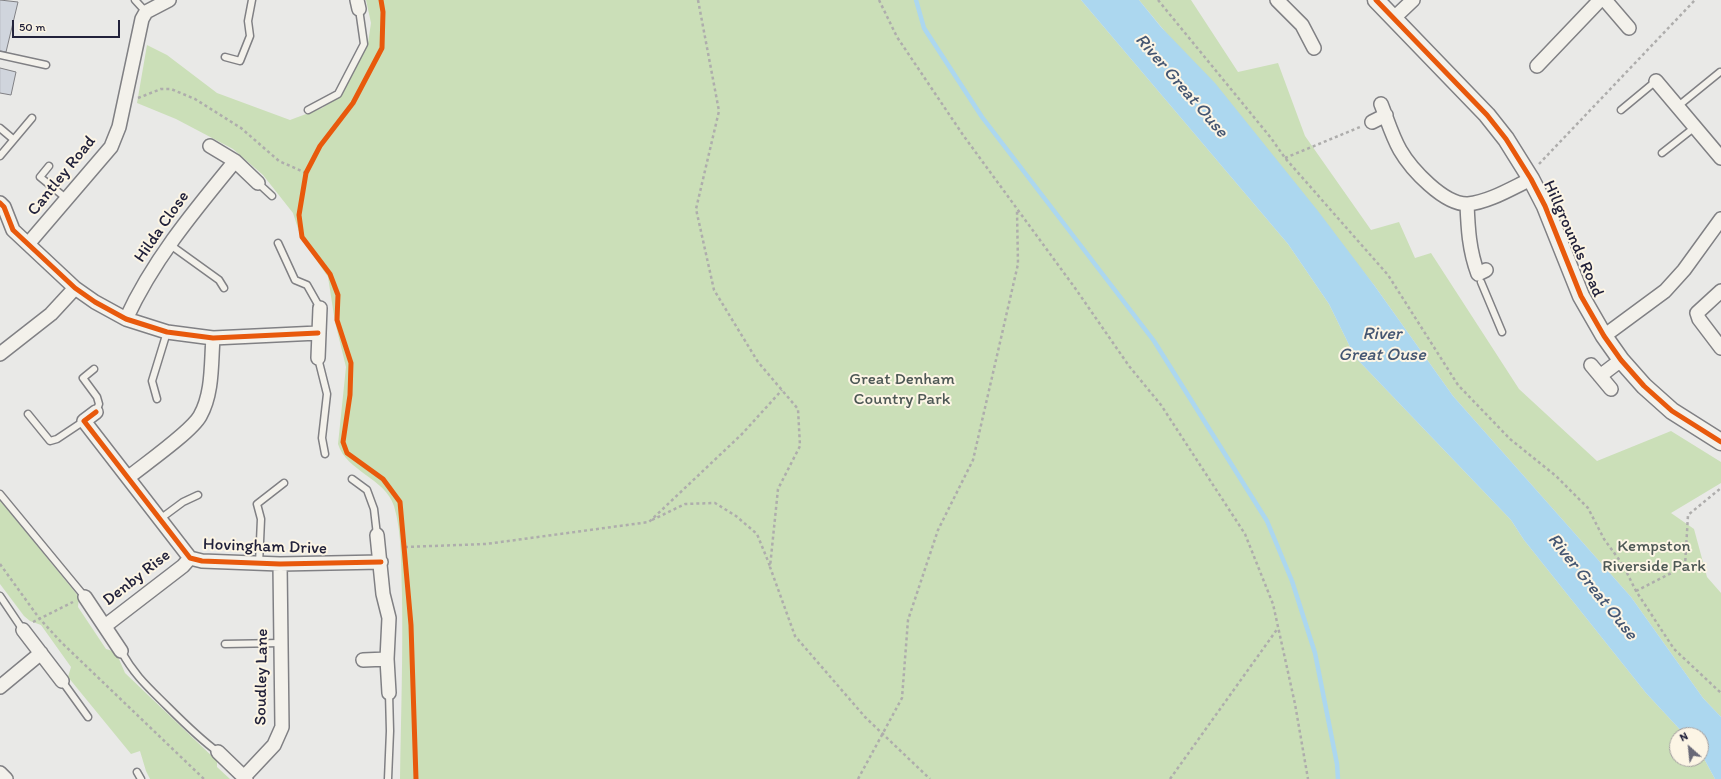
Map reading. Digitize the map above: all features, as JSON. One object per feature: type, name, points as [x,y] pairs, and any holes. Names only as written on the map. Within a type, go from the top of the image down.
[{"type":"street","points":[[146,12],[169,0]]},
{"type":"street","points":[[1277,0],[1292,13],[1302,25],[1307,43]]},
{"type":"street","name":"Hillgrounds Road","points":[[1376,0],[1487,115],[1506,139],[1529,176],[1545,206],[1581,296],[1604,336],[1621,360],[1644,386],[1672,411],[1721,442]]},
{"type":"street","points":[[1394,18],[1413,0]]},
{"type":"street","points":[[1537,66],[1600,0]]},
{"type":"street","points":[[1605,0],[1628,28]]},
{"type":"street","name":"Cantley Road","points":[[28,244],[111,147],[119,127],[142,19],[146,12]]},
{"type":"street","points":[[1656,81],[1721,158]]},
{"type":"street","points":[[1372,122],[1384,110],[1400,149],[1409,163],[1437,191],[1450,200],[1467,204],[1485,200],[1529,176]]},
{"type":"street","points":[[210,146],[235,161],[258,182]]},
{"type":"street","name":"Hilda Close","points":[[126,319],[137,296],[177,232],[235,161]]},
{"type":"street","points":[[0,203],[4,207],[13,230],[75,288],[95,302],[126,319],[167,332],[213,338],[318,333]]},
{"type":"street","points":[[1467,204],[1469,246],[1482,275]]},
{"type":"street","points":[[1604,336],[1665,291],[1716,238],[1721,219]]},
{"type":"street","points":[[0,354],[51,314],[75,288]]},
{"type":"street","points":[[1721,290],[1697,313],[1699,319],[1721,348]]},
{"type":"street","points":[[318,358],[320,308]]},
{"type":"street","points":[[128,478],[187,431],[200,417],[207,399],[210,384],[213,338]]},
{"type":"street","points":[[1600,376],[1621,360]]},
{"type":"street","points":[[1591,365],[1611,389]]},
{"type":"street","points":[[84,421],[96,412]]},
{"type":"street","name":"Hovingham Drive","points":[[84,421],[190,558],[202,561],[259,564],[381,562]]},
{"type":"street","points":[[378,536],[383,594],[389,618],[387,659],[389,693]]},
{"type":"street","name":"Denby Rise","points":[[105,626],[178,571],[190,558]]},
{"type":"street","name":"Soudley Lane","points":[[218,752],[245,778],[274,745],[282,727],[280,564]]},
{"type":"street","name":"Denby Rise","points":[[85,597],[121,651]]},
{"type":"street","points":[[23,630],[62,682]]},
{"type":"street","points":[[0,687],[41,653]]},
{"type":"street","points":[[363,660],[387,659]]},
{"type":"street","points":[[0,773],[6,779]]},
{"type":"lane","points":[[135,0],[146,12]]},
{"type":"lane","points":[[225,57],[240,61],[250,36],[248,21],[252,0]]},
{"type":"lane","points":[[308,110],[338,94],[364,44],[358,5]]},
{"type":"lane","points":[[0,55],[46,66]]},
{"type":"lane","points":[[1677,106],[1720,72]]},
{"type":"lane","points":[[1622,110],[1656,81]]},
{"type":"lane","points":[[0,156],[32,118]]},
{"type":"lane","points":[[1662,153],[1694,127]]},
{"type":"lane","points":[[0,128],[13,139]]},
{"type":"lane","points":[[49,166],[40,177],[67,199]]},
{"type":"lane","points":[[258,182],[272,196]]},
{"type":"lane","points":[[278,243],[295,280],[307,285],[320,308]]},
{"type":"lane","points":[[169,244],[219,280],[224,288]]},
{"type":"lane","points":[[1482,275],[1502,332]]},
{"type":"lane","points":[[157,399],[152,381],[167,332]]},
{"type":"lane","points":[[318,358],[326,394],[322,438],[325,454]]},
{"type":"lane","points":[[94,369],[83,378],[97,397],[99,404],[96,412]]},
{"type":"lane","points":[[28,414],[50,441],[57,439],[84,421]]},
{"type":"lane","points":[[352,479],[367,490],[374,509],[378,536]]},
{"type":"lane","points":[[259,564],[261,519],[257,504],[284,483]]},
{"type":"lane","points":[[0,494],[85,597]]},
{"type":"lane","points":[[160,519],[183,502],[198,495]]},
{"type":"lane","points":[[0,596],[23,630]]},
{"type":"lane","points":[[225,644],[281,643]]},
{"type":"lane","points":[[121,651],[130,667],[144,684],[202,740],[218,752]]},
{"type":"lane","points":[[62,682],[88,717]]},
{"type":"lane","points":[[388,779],[390,731],[389,693]]},
{"type":"lane","points":[[137,772],[141,779]]},
{"type":"path","points":[[698,0],[719,111],[696,209],[714,290],[758,362],[798,409],[800,446],[778,489],[770,566]]},
{"type":"path","points":[[879,0],[897,37],[963,135],[1129,366],[1161,405],[1245,534],[1273,604],[1302,737],[1308,779]]},
{"type":"path","points":[[1158,0],[1271,138],[1285,158],[1388,275],[1458,385],[1510,439],[1556,476],[1588,508],[1604,539],[1623,565],[1636,591],[1674,649],[1721,693]]},
{"type":"path","points":[[1529,176],[1695,0]]},
{"type":"path","points":[[124,103],[161,89],[171,89],[194,99],[241,128],[279,161],[306,173]]},
{"type":"path","points":[[1285,158],[1353,130]]},
{"type":"path","points":[[305,179],[306,173],[310,166]]},
{"type":"path","points":[[858,779],[902,698],[908,620],[938,530],[973,460],[1018,264],[1018,210]]},
{"type":"path","points":[[649,522],[742,434],[782,390]]},
{"type":"path","points":[[1636,591],[1685,566],[1688,515],[1721,488]]},
{"type":"path","points":[[405,547],[486,544],[649,522],[685,504],[715,504],[736,516],[757,534],[795,636],[865,717],[930,779]]},
{"type":"path","points":[[404,540],[406,555]]},
{"type":"path","points":[[0,564],[39,618],[61,642],[204,779]]},
{"type":"path","points":[[23,630],[39,618],[85,597]]},
{"type":"path","points":[[1170,779],[1278,628]]},
{"type":"green space","name":"Great Denham Country Park","points":[[366,0],[1081,0],[1288,244],[1329,304],[1355,357],[1511,520],[1524,540],[1646,693],[1678,727],[1669,727],[1669,767],[1709,767],[1715,779],[400,779],[402,617],[400,538],[397,516],[389,496],[383,488],[349,461],[342,453],[338,444],[346,367],[335,322],[328,277],[301,238],[293,213],[263,175],[233,149],[176,119],[137,103],[147,45],[167,55],[217,93],[290,120],[322,108],[340,96],[368,43],[371,23]]},
{"type":"green space","name":"Kempston Riverside Park","points":[[1139,0],[1191,0],[1238,72],[1278,63],[1305,136],[1371,230],[1399,222],[1415,258],[1431,253],[1519,389],[1597,461],[1671,431],[1721,462],[1721,483],[1671,513],[1694,529],[1707,577],[1721,593],[1721,717],[1703,698],[1631,597],[1453,396],[1374,285]]},
{"type":"green space","points":[[0,500],[79,597],[78,607],[106,649],[116,652],[125,673],[217,761],[217,767],[230,779],[150,779],[140,751],[131,754],[68,677],[71,667],[41,625],[30,621],[24,616],[0,584]]},
{"type":"water","name":"River Great Ouse","points":[[1081,0],[1139,0],[1161,27],[1215,83],[1318,211],[1374,285],[1453,396],[1631,597],[1703,698],[1721,717],[1721,779],[1715,779],[1709,767],[1709,727],[1678,727],[1646,693],[1524,540],[1511,520],[1355,357],[1329,304],[1288,244]]},
{"type":"building","points":[[0,0],[18,2],[6,52],[0,51]]},
{"type":"building","points":[[0,68],[16,72],[11,95],[0,93]]},
{"type":"waterway","points":[[916,0],[924,28],[982,117],[1154,341],[1267,521],[1292,581],[1315,653],[1337,764],[1338,779]]},
{"type":"cycle path","points":[[381,0],[383,12],[382,48],[353,103],[320,146],[306,173],[299,215],[302,237],[330,274],[338,295],[337,320],[351,363],[350,395],[343,442],[347,453],[383,479],[400,502],[411,625],[416,779]]},
{"type":"cycle path","points":[[1376,0],[1487,115],[1506,139],[1531,179],[1545,206],[1581,296],[1604,336],[1621,360],[1644,386],[1672,411],[1721,442]]},
{"type":"cycle path","points":[[0,203],[4,207],[13,230],[75,288],[95,302],[126,319],[167,332],[213,338],[318,333]]},
{"type":"cycle path","points":[[96,412],[84,421],[190,558],[202,561],[280,564],[381,562]]}]
